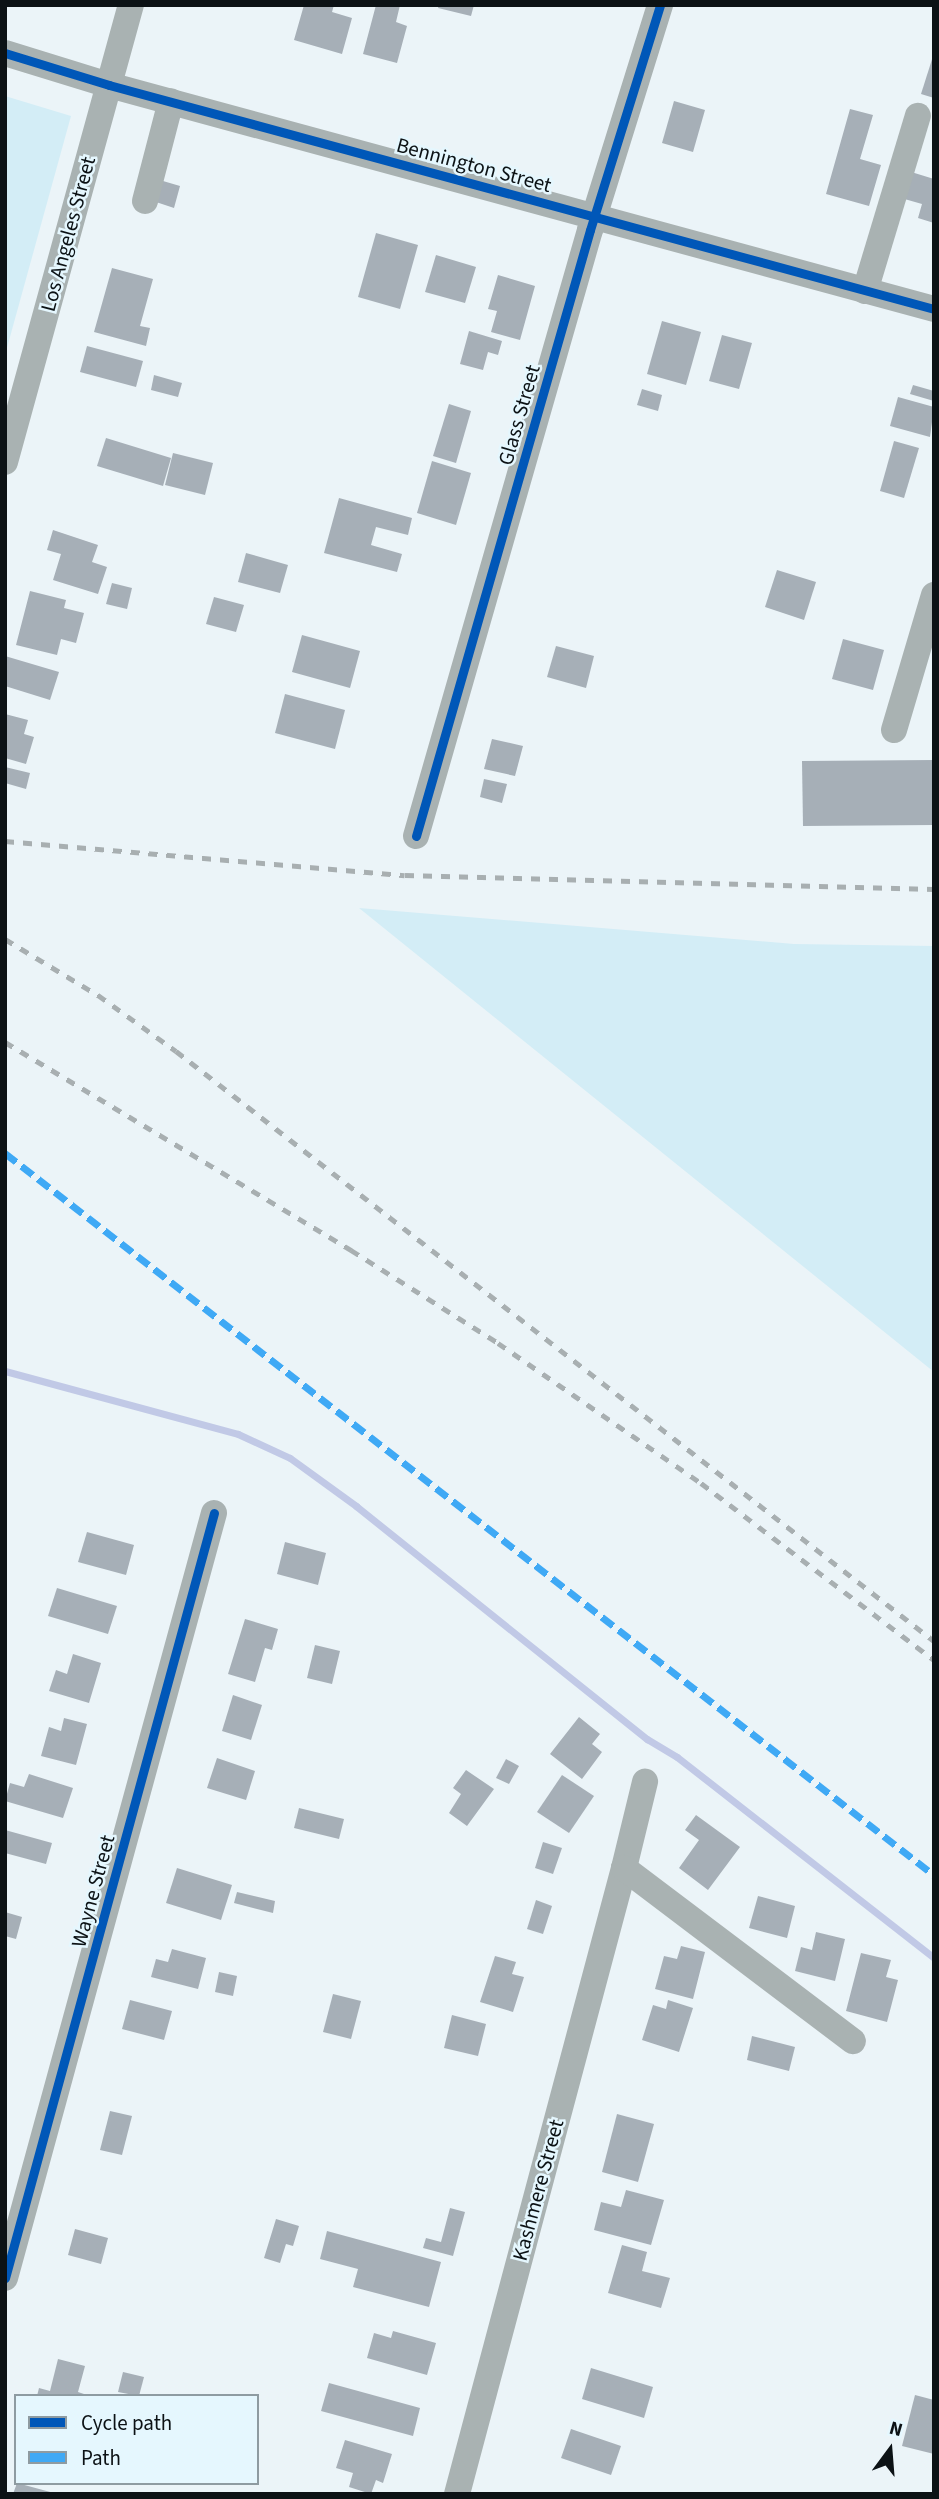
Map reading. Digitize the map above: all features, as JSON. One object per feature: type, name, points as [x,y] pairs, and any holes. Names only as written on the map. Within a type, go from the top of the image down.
[{"type":"street","name":"Los Angeles Street","points":[[5,462],[131,5]]},
{"type":"street","name":"Glass Street","points":[[416,836],[595,215],[660,5]]},
{"type":"street","name":"Bennington Street","points":[[5,53],[109,85],[934,309]]},
{"type":"street","points":[[145,201],[172,102]]},
{"type":"street","points":[[865,290],[918,116]]},
{"type":"street","points":[[894,730],[934,595]]},
{"type":"street","name":"Wayne Street","points":[[5,2277],[214,1513]]},
{"type":"street","name":"Kashmere Street","points":[[457,2494],[645,1783]]},
{"type":"street","points":[[621,1878],[853,2041]]},
{"type":"shaded area","points":[[5,96],[71,116],[5,355]]},
{"type":"shaded area","points":[[359,908],[794,944],[934,946],[934,1372]]},
{"type":"building","points":[[304,5],[334,5],[332,12],[352,18],[342,54],[294,40]]},
{"type":"building","points":[[376,5],[400,5],[396,22],[407,26],[397,63],[363,54]]},
{"type":"building","points":[[439,5],[474,5],[471,16],[438,8]]},
{"type":"building","points":[[934,53],[934,98],[921,94]]},
{"type":"building","points":[[674,101],[705,110],[693,152],[662,143]]},
{"type":"building","points":[[850,109],[873,115],[860,159],[881,165],[869,206],[826,194]]},
{"type":"building","points":[[908,171],[934,179],[934,223],[918,218],[922,204],[901,198]]},
{"type":"building","points":[[163,181],[180,186],[174,208],[156,202]]},
{"type":"building","points":[[376,233],[418,245],[400,309],[358,297]]},
{"type":"building","points":[[436,255],[476,267],[465,303],[425,292]]},
{"type":"building","points":[[112,268],[153,279],[140,326],[150,328],[146,346],[94,332]]},
{"type":"building","points":[[498,275],[535,286],[520,340],[491,332],[497,311],[488,309]]},
{"type":"building","points":[[662,321],[701,332],[686,385],[647,374]]},
{"type":"building","points":[[469,331],[502,341],[498,355],[488,352],[483,370],[460,364]]},
{"type":"building","points":[[722,335],[752,343],[739,389],[709,381]]},
{"type":"building","points":[[87,346],[143,361],[136,387],[80,372]]},
{"type":"building","points":[[154,375],[182,383],[178,397],[151,390]]},
{"type":"building","points":[[913,385],[934,391],[934,401],[910,394]]},
{"type":"building","points":[[642,389],[662,395],[658,411],[637,405]]},
{"type":"building","points":[[898,397],[934,407],[930,437],[890,426]]},
{"type":"building","points":[[449,404],[471,411],[456,463],[433,456]]},
{"type":"building","points":[[106,438],[171,458],[163,486],[97,466]]},
{"type":"building","points":[[894,441],[919,448],[904,498],[880,491]]},
{"type":"building","points":[[173,453],[213,463],[205,495],[165,485]]},
{"type":"building","points":[[432,461],[471,473],[456,525],[417,513]]},
{"type":"building","points":[[339,498],[412,518],[408,535],[376,527],[371,545],[402,554],[397,572],[324,553]]},
{"type":"building","points":[[53,530],[98,545],[92,562],[107,567],[98,594],[53,580],[61,554],[47,550]]},
{"type":"building","points":[[246,553],[288,565],[280,593],[238,582]]},
{"type":"building","points":[[777,570],[816,582],[804,620],[765,607]]},
{"type":"building","points":[[112,583],[132,588],[127,609],[106,604]]},
{"type":"building","points":[[30,591],[66,600],[64,608],[84,613],[76,643],[61,639],[57,655],[16,645]]},
{"type":"building","points":[[214,597],[244,605],[236,632],[206,624]]},
{"type":"building","points":[[302,635],[360,651],[350,688],[292,672]]},
{"type":"building","points":[[843,639],[884,650],[873,690],[832,679]]},
{"type":"building","points":[[556,646],[594,656],[586,688],[547,677]]},
{"type":"building","points":[[5,656],[59,672],[50,700],[5,686]]},
{"type":"building","points":[[285,694],[345,710],[335,749],[275,733]]},
{"type":"building","points":[[5,714],[28,720],[24,734],[34,737],[26,764],[5,758]]},
{"type":"building","points":[[492,739],[523,746],[515,776],[484,769]]},
{"type":"building","points":[[934,760],[934,825],[803,826],[802,761]]},
{"type":"building","points":[[5,767],[30,773],[26,789],[5,783]]},
{"type":"building","points":[[484,779],[507,784],[502,803],[480,797]]},
{"type":"building","points":[[87,1532],[134,1545],[126,1575],[78,1562]]},
{"type":"building","points":[[285,1542],[326,1553],[318,1585],[277,1574]]},
{"type":"building","points":[[57,1588],[117,1606],[108,1634],[48,1616]]},
{"type":"building","points":[[245,1619],[278,1629],[272,1650],[265,1648],[255,1682],[228,1674]]},
{"type":"building","points":[[315,1645],[340,1651],[332,1684],[307,1678]]},
{"type":"building","points":[[73,1654],[101,1663],[89,1703],[49,1691],[56,1670],[67,1674]]},
{"type":"building","points":[[233,1695],[262,1705],[251,1740],[222,1731]]},
{"type":"building","points":[[579,1717],[600,1734],[592,1744],[602,1752],[582,1779],[550,1754]]},
{"type":"building","points":[[64,1718],[87,1724],[76,1765],[41,1756],[49,1727],[61,1731]]},
{"type":"building","points":[[217,1758],[255,1771],[246,1800],[207,1788]]},
{"type":"building","points":[[506,1759],[519,1766],[509,1784],[496,1778]]},
{"type":"building","points":[[466,1770],[494,1789],[467,1826],[449,1813],[461,1794],[453,1788]]},
{"type":"building","points":[[29,1774],[73,1788],[63,1818],[5,1801],[10,1783],[24,1787]]},
{"type":"building","points":[[562,1775],[594,1796],[569,1833],[537,1812]]},
{"type":"building","points":[[299,1808],[344,1819],[339,1839],[294,1828]]},
{"type":"building","points":[[696,1815],[740,1847],[708,1890],[679,1868],[699,1840],[685,1830]]},
{"type":"building","points":[[5,1830],[52,1843],[46,1864],[5,1853]]},
{"type":"building","points":[[543,1842],[562,1848],[553,1874],[535,1868]]},
{"type":"building","points":[[177,1868],[232,1885],[221,1920],[166,1903]]},
{"type":"building","points":[[237,1892],[275,1901],[273,1913],[234,1903]]},
{"type":"building","points":[[758,1896],[795,1906],[787,1938],[749,1928]]},
{"type":"building","points":[[536,1900],[552,1906],[543,1934],[527,1929]]},
{"type":"building","points":[[5,1912],[22,1917],[16,1939],[5,1936]]},
{"type":"building","points":[[816,1932],[845,1939],[835,1981],[795,1971],[801,1947],[812,1950]]},
{"type":"building","points":[[681,1946],[705,1952],[693,1999],[655,1989],[664,1956],[677,1959]]},
{"type":"building","points":[[172,1949],[206,1958],[198,1989],[151,1977],[156,1959],[168,1962]]},
{"type":"building","points":[[861,1953],[891,1960],[886,1977],[898,1980],[887,2022],[846,2011]]},
{"type":"building","points":[[495,1956],[516,1962],[512,1974],[524,1977],[513,2012],[480,2002]]},
{"type":"building","points":[[219,1972],[237,1976],[233,1996],[215,1992]]},
{"type":"building","points":[[333,1994],[361,2001],[351,2039],[323,2032]]},
{"type":"building","points":[[130,2000],[172,2011],[164,2040],[122,2029]]},
{"type":"building","points":[[668,2000],[693,2008],[679,2052],[642,2040],[653,2005],[666,2009]]},
{"type":"building","points":[[452,2015],[486,2024],[478,2056],[444,2048]]},
{"type":"building","points":[[752,2036],[795,2047],[789,2071],[747,2060]]},
{"type":"building","points":[[110,2111],[132,2116],[122,2155],[100,2150]]},
{"type":"building","points":[[617,2114],[654,2124],[638,2182],[602,2172]]},
{"type":"building","points":[[626,2190],[664,2200],[651,2245],[594,2230],[601,2202],[621,2207]]},
{"type":"building","points":[[450,2208],[465,2212],[453,2256],[423,2248],[426,2238],[441,2242]]},
{"type":"building","points":[[276,2219],[299,2226],[293,2246],[286,2244],[280,2263],[264,2258]]},
{"type":"building","points":[[75,2229],[108,2238],[101,2264],[68,2255]]},
{"type":"building","points":[[327,2231],[441,2262],[429,2307],[353,2287],[358,2269],[320,2259]]},
{"type":"building","points":[[622,2245],[647,2252],[642,2271],[670,2278],[661,2308],[608,2293]]},
{"type":"building","points":[[393,2331],[436,2343],[427,2375],[367,2358],[374,2333],[391,2338]]},
{"type":"building","points":[[58,2359],[85,2366],[78,2392],[84,2394],[38,2394],[39,2388],[50,2391]]},
{"type":"building","points":[[591,2368],[653,2387],[644,2418],[582,2399]]},
{"type":"building","points":[[123,2372],[144,2377],[140,2394],[118,2392]]},
{"type":"building","points":[[329,2383],[420,2408],[413,2436],[321,2411]]},
{"type":"building","points":[[915,2395],[934,2400],[934,2454],[902,2446]]},
{"type":"building","points":[[571,2429],[621,2446],[611,2475],[561,2458]]},
{"type":"building","points":[[345,2440],[392,2454],[383,2483],[376,2480],[371,2494],[349,2487],[353,2473],[336,2468]]},
{"type":"building","points":[[16,2485],[54,2493],[54,2494],[13,2494]]},
{"type":"waterway","points":[[5,1371],[238,1434],[290,1458],[356,1506],[647,1739],[677,1757],[934,1958]]},
{"type":"railway","points":[[5,841],[405,875],[934,889]]},
{"type":"railway","points":[[5,939],[98,995],[176,1051],[934,1641]]},
{"type":"railway","points":[[5,1042],[351,1250],[498,1343],[701,1483],[934,1660]]},
{"type":"marked path","points":[[5,1153],[934,1875]]},
{"type":"cycle path","points":[[416,836],[590,230],[660,5]]},
{"type":"cycle path","points":[[5,53],[109,85],[934,309]]},
{"type":"cycle path","points":[[5,2278],[214,1513]]}]
